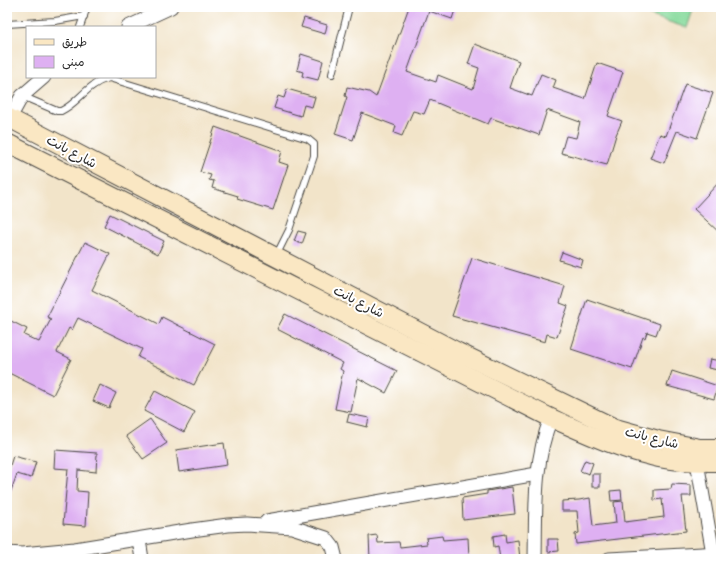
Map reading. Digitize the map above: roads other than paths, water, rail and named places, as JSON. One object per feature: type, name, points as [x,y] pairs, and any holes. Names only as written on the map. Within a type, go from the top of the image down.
[{"type":"main road","name":"شارع بانت","points":[[8,119],[458,352],[615,428],[658,440],[693,447],[721,448]]},
{"type":"main road","name":"شارع بانت","points":[[7,143],[551,418],[599,439],[652,456],[697,462],[721,462]]},
{"type":"street","points":[[130,26],[171,7]]},
{"type":"street","points":[[8,119],[22,96],[43,78]]},
{"type":"street","points":[[535,559],[537,474],[540,450],[551,418]]},
{"type":"street","points":[[609,559],[716,555],[697,462]]},
{"type":"street","points":[[7,553],[43,553],[139,540],[192,530],[247,524],[537,474]]},
{"type":"street","points":[[247,524],[292,527],[326,538],[334,546],[336,559]]},
{"type":"street","points":[[139,540],[142,559]]},
{"type":"lane","points":[[80,26],[88,7]]},
{"type":"lane","points":[[332,74],[349,7]]},
{"type":"lane","points":[[7,24],[55,21],[84,16]]},
{"type":"lane","points":[[22,96],[57,111],[61,111],[90,87],[109,78],[308,139],[314,144],[314,156],[291,224],[276,258]]}]
